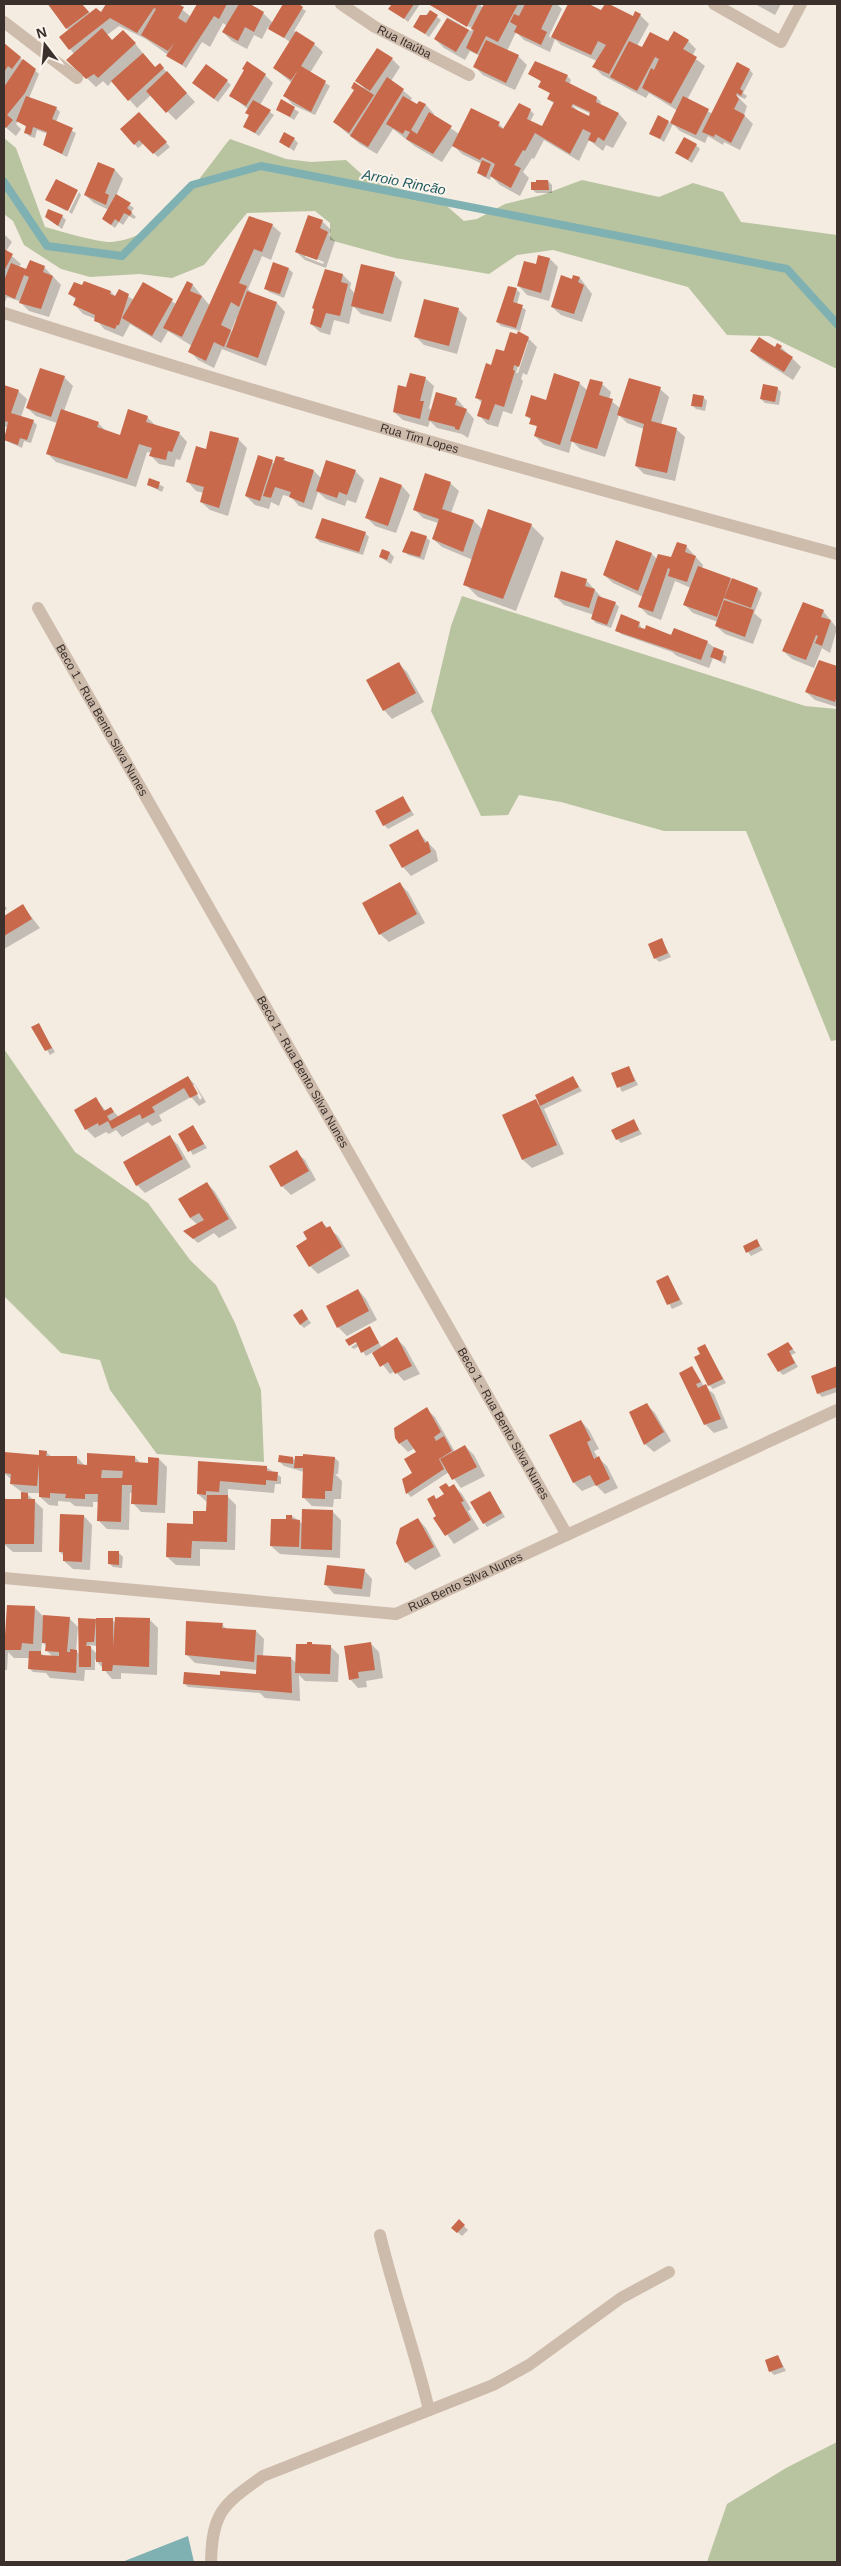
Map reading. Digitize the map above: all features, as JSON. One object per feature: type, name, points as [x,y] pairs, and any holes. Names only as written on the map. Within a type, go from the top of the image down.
[{"type":"street","name":"Rua Itaúba","points":[[341,4],[375,27],[469,74]]},
{"type":"street","points":[[714,4],[781,42],[801,4]]},
{"type":"street","points":[[4,22],[77,78]]},
{"type":"street","name":"Rua Tim Lopes","points":[[4,312],[190,372],[592,488],[837,554]]},
{"type":"street","name":"Beco 1 - Rua Bento Silva Nunes","points":[[38,608],[567,1535]]},
{"type":"street","name":"Rua Bento Silva Nunes","points":[[4,1578],[396,1614],[837,1410]]},
{"type":"street","points":[[380,2235],[394,2291],[411,2338],[429,2410]]},
{"type":"street","points":[[211,2562],[216,2518],[234,2496],[256,2481],[272,2472],[492,2385],[529,2364],[621,2298],[669,2272]]},
{"type":"green space","points":[[4,138],[16,148],[45,227],[106,242],[131,238],[148,229],[164,217],[193,187],[230,139],[286,159],[311,162],[346,160],[367,179],[441,201],[464,221],[477,219],[505,204],[542,195],[582,180],[659,197],[693,183],[723,192],[741,222],[837,235],[837,369],[769,336],[727,335],[688,287],[553,250],[517,255],[489,274],[395,258],[330,240],[330,223],[315,211],[247,213],[204,265],[172,278],[139,274],[90,277],[61,269],[24,245],[13,221],[4,214]]},
{"type":"green space","points":[[462,596],[805,706],[837,709],[837,1040],[831,1041],[746,831],[664,831],[561,802],[519,795],[508,815],[481,816],[431,711],[451,626]]},
{"type":"green space","points":[[4,1049],[75,1152],[148,1203],[190,1260],[216,1285],[235,1323],[261,1390],[264,1462],[157,1454],[110,1390],[100,1360],[61,1353],[4,1296]]},
{"type":"green space","points":[[837,2442],[837,2562],[707,2562],[727,2504],[786,2468]]},
{"type":"water","points":[[188,2536],[194,2562],[122,2562]]},
{"type":"building","points":[[48,4],[82,4],[89,12],[66,29]]},
{"type":"building","points":[[106,4],[178,4],[184,7],[178,18],[186,23],[197,4],[227,4],[219,19],[214,16],[182,65],[166,56],[175,42],[168,51],[141,35],[156,9],[154,8],[137,33],[110,18],[69,50],[59,37],[96,8],[101,12]]},
{"type":"building","points":[[239,4],[250,4],[264,12],[254,32],[245,27],[238,41],[222,32]]},
{"type":"building","points":[[283,4],[299,4],[303,7],[284,38],[268,29]]},
{"type":"building","points":[[392,4],[414,4],[404,19],[388,9]]},
{"type":"building","points":[[428,4],[478,4],[467,27]]},
{"type":"building","points":[[484,4],[518,4],[498,42],[486,36],[477,54],[466,48],[474,30],[471,29]]},
{"type":"building","points":[[525,4],[553,4],[541,29],[547,32],[541,45],[514,32],[517,26],[510,22],[514,14],[519,16]]},
{"type":"building","points":[[568,4],[589,4],[601,10],[605,4],[609,4],[633,16],[635,11],[641,14],[609,74],[592,67],[606,45],[598,41],[591,55],[551,37]]},
{"type":"building","points":[[430,10],[438,15],[425,34],[413,27],[420,15],[427,15]]},
{"type":"building","points":[[447,18],[469,30],[456,52],[434,39]]},
{"type":"building","points":[[102,28],[112,40],[123,30],[136,43],[98,78],[94,74],[86,79],[66,60]]},
{"type":"building","points":[[296,31],[315,43],[301,66],[326,81],[311,112],[283,96],[298,70],[291,80],[273,68]]},
{"type":"building","points":[[674,31],[689,40],[683,49],[697,57],[671,104],[642,88],[651,68],[654,70],[659,59],[655,57],[637,91],[610,77],[629,41],[642,47],[650,32],[668,41]]},
{"type":"building","points":[[486,40],[519,55],[506,83],[473,67]]},
{"type":"building","points":[[4,43],[21,57],[12,69],[8,66],[4,72]]},
{"type":"building","points":[[377,48],[393,58],[370,91],[355,81]]},
{"type":"building","points":[[143,53],[155,67],[160,63],[164,68],[128,101],[111,81]]},
{"type":"building","points":[[23,59],[36,69],[25,93],[7,115],[13,120],[6,128],[4,126],[4,87]]},
{"type":"building","points":[[247,61],[266,74],[246,106],[229,96]]},
{"type":"building","points":[[535,61],[568,75],[565,81],[597,97],[596,102],[619,113],[604,141],[598,137],[595,143],[588,140],[591,133],[583,129],[570,154],[535,133],[525,151],[523,150],[514,165],[521,168],[511,188],[490,176],[495,164],[482,157],[480,160],[452,146],[471,108],[500,122],[498,126],[503,129],[519,103],[531,109],[527,119],[542,126],[554,102],[547,99],[550,93],[538,87],[541,81],[528,74]],"holes":[[[573,104],[590,112],[589,116],[571,107]]]},
{"type":"building","points":[[737,62],[750,69],[740,89],[743,91],[741,96],[737,93],[736,95],[739,99],[734,109],[745,115],[731,143],[715,134],[714,137],[702,132]]},
{"type":"building","points":[[206,64],[228,80],[214,99],[192,83]]},
{"type":"building","points":[[167,71],[187,93],[166,113],[146,91]]},
{"type":"building","points":[[387,77],[404,89],[368,147],[350,136]]},
{"type":"building","points":[[354,82],[374,95],[349,133],[333,122],[354,90],[351,88]]},
{"type":"building","points":[[26,96],[57,107],[52,119],[73,128],[62,154],[43,145],[47,132],[33,127],[31,135],[24,133],[26,126],[16,121]]},
{"type":"building","points":[[403,96],[417,104],[419,101],[426,104],[411,130],[417,134],[429,112],[452,126],[433,154],[406,139],[410,132],[405,130],[403,134],[386,124]]},
{"type":"building","points":[[683,96],[709,109],[696,135],[670,123]]},
{"type":"building","points":[[281,99],[295,107],[290,117],[276,110]]},
{"type":"building","points":[[253,100],[271,110],[255,133],[243,127],[249,115],[245,113]]},
{"type":"building","points":[[139,112],[167,142],[153,154],[139,140],[134,145],[120,129]]},
{"type":"building","points":[[658,115],[669,121],[660,139],[649,134]]},
{"type":"building","points":[[284,132],[295,138],[289,148],[279,142]]},
{"type":"building","points":[[684,137],[697,144],[688,160],[675,153]]},
{"type":"building","points":[[482,160],[491,164],[486,177],[477,173]]},
{"type":"building","points":[[98,162],[115,169],[105,193],[109,195],[106,205],[84,195]]},
{"type":"building","points":[[56,179],[78,190],[68,211],[45,200]]},
{"type":"building","points":[[536,180],[548,180],[549,190],[531,190],[531,182],[536,182]]},
{"type":"building","points":[[116,194],[131,203],[127,208],[132,212],[130,216],[124,213],[119,222],[115,219],[111,225],[102,219]]},
{"type":"building","points":[[48,209],[63,215],[58,226],[45,217]]},
{"type":"building","points":[[308,215],[323,220],[320,228],[328,232],[317,260],[295,252]]},
{"type":"building","points":[[249,216],[273,224],[262,252],[254,249],[239,283],[247,286],[239,307],[231,302],[221,325],[231,330],[224,347],[214,342],[206,361],[188,352]]},
{"type":"building","points":[[4,249],[13,254],[4,271]]},
{"type":"building","points":[[538,255],[550,258],[541,293],[517,286],[524,261],[536,264]]},
{"type":"building","points":[[30,260],[45,266],[43,272],[53,276],[41,309],[19,303],[29,277],[24,275],[15,299],[4,294],[4,281],[11,263],[26,269]]},
{"type":"building","points":[[273,262],[289,268],[280,294],[264,289]]},
{"type":"building","points":[[361,264],[395,272],[383,314],[351,306]]},
{"type":"building","points":[[325,269],[343,274],[341,282],[348,284],[340,316],[326,313],[321,328],[310,324],[314,309],[312,308]]},
{"type":"building","points":[[561,275],[572,279],[573,275],[580,277],[578,282],[584,285],[574,314],[551,307]]},
{"type":"building","points":[[84,281],[111,291],[110,294],[115,296],[119,289],[129,294],[119,325],[115,329],[94,321],[95,315],[73,305],[76,298],[68,294],[74,282],[82,285]]},
{"type":"building","points":[[187,281],[193,284],[190,291],[202,296],[182,337],[163,328]]},
{"type":"building","points":[[143,282],[173,299],[152,336],[122,318]]},
{"type":"building","points":[[508,286],[517,288],[513,302],[523,305],[516,328],[496,322]]},
{"type":"building","points":[[247,291],[277,302],[258,358],[226,347]]},
{"type":"building","points":[[424,299],[459,308],[449,346],[414,337]]},
{"type":"building","points":[[518,331],[529,337],[519,367],[514,365],[513,370],[515,371],[504,407],[495,404],[489,420],[477,416],[482,400],[475,398],[486,363],[491,365],[496,349],[504,351],[510,332],[517,334]]},
{"type":"building","points":[[759,337],[775,347],[777,343],[782,346],[780,349],[793,357],[784,372],[750,351]]},
{"type":"building","points":[[40,368],[65,376],[51,417],[26,408]]},
{"type":"building","points":[[410,373],[426,377],[420,401],[424,401],[420,419],[393,412],[398,385],[406,387]]},
{"type":"building","points":[[554,373],[580,382],[560,445],[534,436],[537,426],[529,424],[531,418],[525,416],[531,395],[546,400]]},
{"type":"building","points":[[629,378],[661,387],[651,421],[677,428],[667,473],[635,466],[644,424],[617,415]]},
{"type":"building","points":[[590,379],[603,382],[599,395],[613,399],[597,449],[570,441]]},
{"type":"building","points":[[763,384],[778,387],[775,402],[760,399]]},
{"type":"building","points":[[4,385],[19,390],[11,413],[34,420],[27,440],[20,438],[18,445],[4,440],[8,422],[4,421]]},
{"type":"building","points":[[436,392],[457,398],[455,405],[467,409],[459,430],[455,429],[455,427],[428,420]]},
{"type":"building","points":[[693,394],[704,396],[702,407],[691,406]]},
{"type":"building","points":[[61,409],[99,422],[97,427],[120,435],[128,409],[148,416],[146,422],[180,432],[172,452],[168,451],[166,460],[149,456],[152,448],[139,444],[127,479],[46,454]]},
{"type":"building","points":[[210,431],[239,438],[219,508],[200,502],[204,487],[186,482],[196,446],[206,449]]},
{"type":"building","points":[[258,455],[273,460],[260,501],[245,496]]},
{"type":"building","points":[[276,456],[314,470],[304,503],[289,497],[291,492],[275,487],[271,498],[263,496]]},
{"type":"building","points":[[326,460],[356,470],[347,495],[339,492],[337,498],[316,491]]},
{"type":"building","points":[[425,473],[451,482],[442,509],[474,520],[463,552],[432,539],[439,519],[413,510]]},
{"type":"building","points":[[380,477],[402,485],[388,526],[365,518]]},
{"type":"building","points":[[149,478],[160,482],[158,489],[147,485]]},
{"type":"building","points":[[488,509],[532,524],[503,599],[463,585]]},
{"type":"building","points":[[322,518],[366,532],[359,552],[315,538]]},
{"type":"building","points":[[411,531],[427,536],[420,557],[402,552]]},
{"type":"building","points":[[616,540],[652,553],[638,591],[603,575]]},
{"type":"building","points":[[677,542],[687,545],[685,552],[696,556],[687,582],[668,576],[670,569],[668,568],[653,612],[638,607],[658,554],[671,557]]},
{"type":"building","points":[[382,549],[390,552],[387,560],[379,557]]},
{"type":"building","points":[[698,566],[731,578],[717,617],[683,605]]},
{"type":"building","points":[[561,571],[587,579],[585,586],[595,589],[589,608],[554,597]]},
{"type":"building","points":[[732,578],[758,588],[751,608],[724,598]]},
{"type":"building","points":[[598,596],[616,602],[607,625],[591,619]]},
{"type":"building","points":[[724,600],[754,610],[745,637],[715,626]]},
{"type":"building","points":[[803,602],[824,610],[821,617],[831,620],[822,646],[815,643],[818,636],[816,635],[806,660],[782,651]]},
{"type":"building","points":[[621,614],[640,622],[638,627],[645,629],[646,625],[671,635],[674,628],[708,641],[701,660],[615,631]]},
{"type":"building","points":[[714,647],[724,651],[721,661],[710,657]]},
{"type":"building","points":[[819,660],[837,666],[837,695],[835,702],[805,692]]},
{"type":"building","points":[[399,662],[416,693],[383,711],[366,680]]},
{"type":"building","points":[[403,796],[411,811],[383,826],[375,811]]},
{"type":"building","points":[[418,829],[425,843],[428,841],[431,852],[402,868],[389,845]]},
{"type":"building","points":[[400,882],[417,914],[379,935],[362,903]]},
{"type":"building","points":[[23,904],[32,919],[4,936],[4,916]]},
{"type":"building","points":[[662,938],[668,953],[654,959],[648,944]]},
{"type":"building","points":[[39,1023],[52,1048],[45,1051],[31,1027]]},
{"type":"building","points":[[629,1066],[635,1081],[617,1088],[611,1073]]},
{"type":"building","points":[[188,1076],[198,1094],[190,1098],[184,1088],[152,1107],[155,1112],[142,1119],[140,1114],[112,1129],[108,1121],[99,1126],[98,1123],[85,1130],[74,1110],[96,1097],[104,1111],[111,1107],[114,1112],[107,1116],[110,1121]]},
{"type":"building","points":[[573,1076],[579,1087],[540,1106],[535,1095]]},
{"type":"building","points":[[536,1099],[557,1145],[522,1160],[502,1115]]},
{"type":"building","points":[[634,1119],[639,1130],[616,1140],[611,1130]]},
{"type":"building","points":[[193,1125],[204,1144],[188,1152],[178,1134]]},
{"type":"building","points":[[170,1135],[183,1159],[136,1186],[123,1162]]},
{"type":"building","points":[[297,1150],[309,1171],[281,1187],[269,1166]]},
{"type":"building","points":[[207,1182],[229,1219],[193,1239],[183,1231],[204,1220],[199,1213],[190,1218],[178,1199]]},
{"type":"building","points":[[322,1221],[326,1228],[330,1226],[342,1247],[309,1267],[296,1246],[307,1239],[303,1232]]},
{"type":"building","points":[[757,1239],[760,1246],[746,1253],[743,1246]]},
{"type":"building","points":[[668,1275],[680,1300],[667,1305],[656,1281]]},
{"type":"building","points":[[358,1289],[369,1311],[337,1328],[326,1306]]},
{"type":"building","points":[[302,1309],[308,1319],[300,1325],[293,1315]]},
{"type":"building","points":[[370,1326],[379,1343],[361,1353],[356,1342],[349,1346],[345,1340]]},
{"type":"building","points":[[397,1337],[412,1366],[395,1374],[388,1362],[380,1367],[372,1353]]},
{"type":"building","points":[[788,1342],[793,1349],[789,1351],[795,1363],[778,1372],[767,1354]]},
{"type":"building","points":[[705,1344],[723,1379],[708,1386],[694,1357],[700,1354],[697,1348]]},
{"type":"building","points":[[692,1366],[701,1382],[696,1384],[698,1388],[706,1384],[721,1419],[704,1425],[679,1373]]},
{"type":"building","points":[[837,1366],[837,1387],[817,1394],[811,1376]]},
{"type":"building","points":[[647,1403],[664,1432],[644,1445],[629,1412]]},
{"type":"building","points":[[427,1407],[441,1432],[434,1437],[436,1441],[444,1436],[452,1451],[439,1459],[444,1469],[406,1494],[402,1479],[412,1473],[404,1459],[416,1452],[407,1439],[399,1444],[395,1438],[394,1428]]},
{"type":"building","points":[[581,1420],[591,1440],[587,1442],[594,1459],[599,1456],[610,1479],[596,1486],[590,1475],[573,1483],[549,1435]]},
{"type":"building","points":[[465,1445],[477,1467],[452,1480],[440,1459]]},
{"type":"building","points":[[39,1450],[47,1451],[46,1456],[77,1456],[77,1464],[87,1465],[87,1453],[135,1456],[135,1462],[148,1463],[148,1457],[159,1458],[157,1505],[131,1504],[132,1485],[122,1485],[121,1522],[97,1521],[98,1494],[85,1494],[85,1499],[65,1498],[66,1494],[50,1493],[50,1498],[39,1497],[39,1464],[37,1486],[10,1484],[11,1474],[4,1473],[4,1452],[39,1455]],"holes":[[[102,1470],[123,1471],[122,1478],[101,1478]]]},
{"type":"building","points":[[303,1454],[335,1457],[332,1491],[325,1491],[325,1499],[302,1498],[303,1468],[294,1468],[295,1456],[303,1456]]},
{"type":"building","points":[[279,1455],[293,1457],[293,1464],[278,1462]]},
{"type":"building","points":[[198,1461],[267,1466],[267,1471],[278,1472],[277,1481],[266,1480],[266,1485],[220,1481],[219,1492],[206,1491],[206,1495],[197,1494]]},
{"type":"building","points":[[446,1483],[449,1487],[454,1484],[464,1501],[461,1502],[471,1520],[445,1536],[433,1518],[436,1516],[427,1499],[434,1495],[436,1499],[444,1494],[439,1487]]},
{"type":"building","points":[[490,1491],[502,1513],[483,1524],[470,1502]]},
{"type":"building","points":[[21,1492],[28,1493],[28,1499],[35,1499],[34,1544],[4,1544],[4,1499],[21,1499]]},
{"type":"building","points":[[207,1495],[228,1495],[227,1542],[192,1541],[191,1558],[166,1557],[167,1523],[193,1524],[193,1511],[206,1511]]},
{"type":"building","points":[[302,1509],[333,1510],[332,1550],[301,1549]]},
{"type":"building","points":[[60,1514],[84,1515],[82,1562],[63,1561],[63,1552],[59,1552]]},
{"type":"building","points":[[286,1515],[292,1515],[292,1519],[300,1520],[299,1547],[270,1546],[271,1519],[286,1519]]},
{"type":"building","points":[[418,1518],[434,1547],[405,1563],[396,1543],[400,1528]]},
{"type":"building","points":[[108,1551],[119,1551],[119,1565],[108,1564]]},
{"type":"building","points":[[327,1565],[365,1569],[362,1589],[324,1585]]},
{"type":"building","points":[[7,1605],[35,1606],[33,1644],[22,1643],[21,1650],[4,1650]]},
{"type":"building","points":[[43,1615],[70,1617],[67,1652],[70,1652],[70,1649],[77,1650],[76,1673],[28,1669],[29,1651],[41,1651],[41,1655],[59,1656],[59,1652],[45,1651],[46,1643],[42,1643]]},
{"type":"building","points":[[115,1617],[150,1618],[149,1667],[113,1665],[112,1671],[102,1671],[102,1662],[96,1662],[96,1618],[113,1618],[113,1647]]},
{"type":"building","points":[[78,1618],[96,1619],[94,1642],[87,1642],[86,1646],[91,1646],[91,1667],[79,1667]]},
{"type":"building","points":[[186,1621],[223,1623],[222,1628],[256,1630],[254,1662],[185,1655]]},
{"type":"building","points":[[307,1642],[331,1645],[330,1674],[295,1673],[296,1644],[307,1644]]},
{"type":"building","points":[[371,1642],[375,1670],[358,1672],[359,1678],[349,1680],[344,1646]]},
{"type":"building","points":[[257,1655],[291,1657],[292,1693],[183,1684],[184,1672],[220,1675],[220,1671],[256,1674]]},
{"type":"building","points":[[459,2219],[465,2225],[457,2233],[451,2228]]},
{"type":"building","points":[[778,2355],[783,2367],[769,2372],[765,2360]]},
{"type":"waterway","name":"Arroio Rincão","points":[[4,182],[47,246],[122,256],[192,185],[261,166],[787,269],[837,324]]}]
